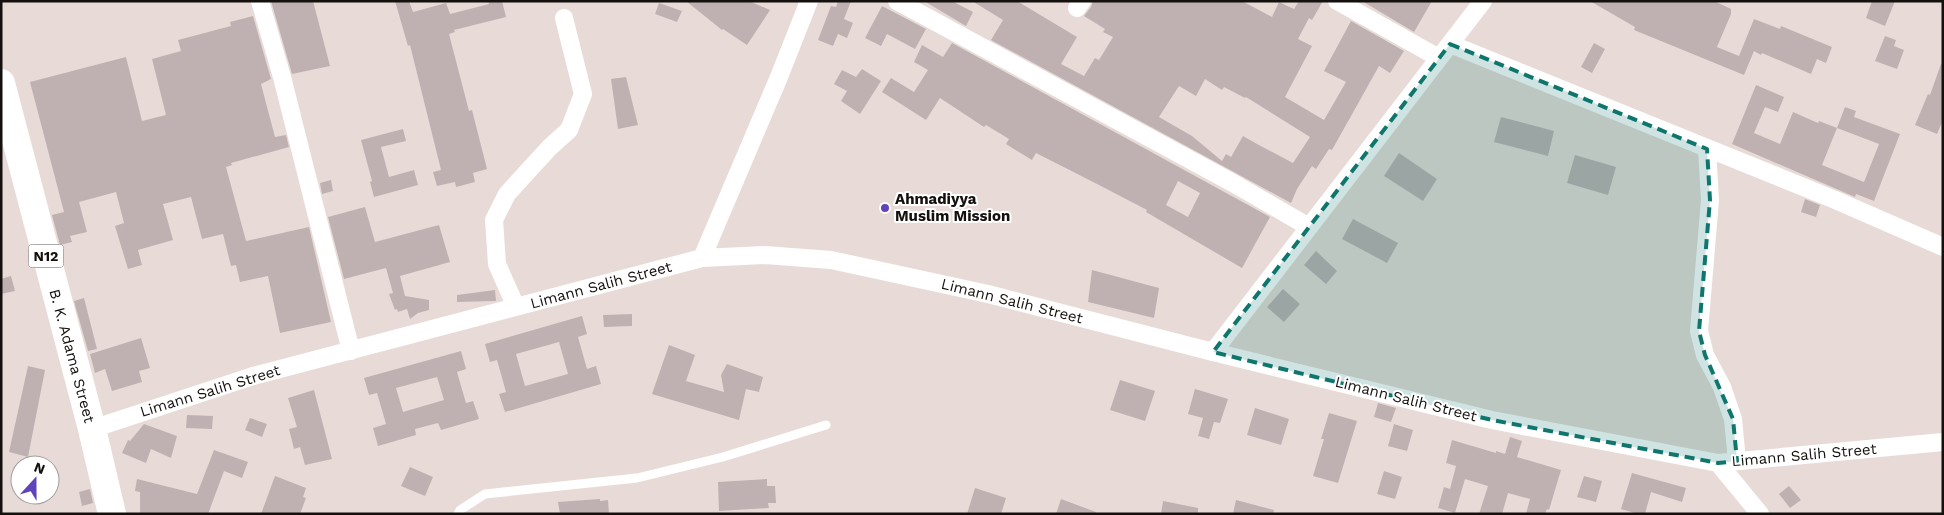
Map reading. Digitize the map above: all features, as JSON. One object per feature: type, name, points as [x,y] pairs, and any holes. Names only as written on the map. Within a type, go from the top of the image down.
[{"type":"highway","name":"B. K. Adama Street","points":[[1,83],[92,429],[112,514]]},
{"type":"street","points":[[260,1],[282,77],[352,351]]},
{"type":"street","points":[[702,258],[779,77],[808,1]]},
{"type":"street","points":[[897,1],[1233,183],[1309,227]]},
{"type":"street","points":[[1337,1],[1439,58]]},
{"type":"street","points":[[1213,352],[1483,1]]},
{"type":"street","points":[[516,308],[497,264],[494,220],[507,194],[569,130],[583,94],[564,18]]},
{"type":"street","points":[[1450,44],[1833,199],[1943,247]]},
{"type":"street","points":[[1707,149],[1710,200],[1699,331],[1705,355],[1722,387],[1733,419],[1737,461]]},
{"type":"street","name":"Limann Salih Street","points":[[92,429],[253,376],[702,258],[765,255],[831,260],[988,294],[1213,352],[1492,420],[1718,463],[1943,442]]},
{"type":"street","points":[[1718,463],[1760,514]]},
{"type":"lane","points":[[458,514],[460,510],[486,494],[637,478],[723,457],[826,425]]},
{"type":"highlighted area","points":[[1450,44],[1707,149],[1710,200],[1699,331],[1705,355],[1733,419],[1737,461],[1718,463],[1492,420],[1213,352]]},
{"type":"building","points":[[271,1],[313,1],[330,66],[292,74]]},
{"type":"building","points":[[395,1],[409,1],[413,12],[446,3],[450,14],[489,4],[488,1],[502,1],[506,17],[454,30],[455,32],[449,34],[469,111],[472,110],[487,169],[473,173],[475,182],[456,187],[455,182],[437,186],[433,172],[441,170],[410,45],[408,46]]},
{"type":"building","points":[[686,1],[749,1],[770,10],[747,45],[722,30]]},
{"type":"building","points":[[838,1],[851,1],[844,19],[853,23],[847,38],[838,34],[833,46],[818,40],[831,6],[836,7]]},
{"type":"building","points":[[924,1],[952,1],[973,12],[966,26]]},
{"type":"building","points":[[972,1],[1017,1],[1077,37],[1061,64],[1084,76],[1095,58],[1099,60],[1113,37],[1103,32],[1105,29],[1084,16],[1093,1],[1242,1],[1272,17],[1279,2],[1294,9],[1299,1],[1323,1],[1312,20],[1309,18],[1298,39],[1312,46],[1285,97],[1324,120],[1346,82],[1324,71],[1351,21],[1404,51],[1390,73],[1379,66],[1332,150],[1329,149],[1316,169],[1312,166],[1297,189],[1291,203],[991,40],[1003,20]],"holes":[[[1205,79],[1222,90],[1224,87],[1246,97],[1310,137],[1293,163],[1243,136],[1231,157],[1226,154],[1222,161],[1192,136],[1159,117],[1179,86],[1196,96]]]},
{"type":"building","points":[[1362,1],[1432,1],[1414,32]]},
{"type":"building","points":[[1590,1],[1714,1],[1731,9],[1731,14],[1717,47],[1739,56],[1754,19],[1780,29],[1781,26],[1832,47],[1826,63],[1817,59],[1811,74],[1754,51],[1744,75],[1634,30],[1635,27]]},
{"type":"building","points":[[1872,1],[1895,1],[1885,26],[1866,18]]},
{"type":"building","points":[[659,3],[682,11],[677,22],[655,14]]},
{"type":"building","points":[[882,6],[926,29],[915,49],[887,34],[881,46],[865,38]]},
{"type":"building","points":[[253,16],[271,79],[261,84],[275,137],[286,135],[289,147],[231,163],[232,165],[226,167],[246,241],[309,227],[331,322],[280,333],[268,276],[240,282],[236,265],[231,266],[223,234],[202,239],[191,197],[163,204],[173,240],[138,250],[142,265],[128,269],[115,226],[124,223],[116,192],[79,202],[87,232],[70,236],[72,242],[60,245],[52,215],[64,212],[30,82],[126,57],[142,121],[166,115],[152,59],[181,51],[178,40],[231,26],[230,22]]},
{"type":"building","points":[[1885,36],[1896,40],[1894,46],[1904,50],[1897,69],[1875,61]]},
{"type":"building","points":[[952,43],[1270,217],[1242,268],[1146,212],[1147,210],[1099,185],[1036,153],[1032,160],[1006,144],[1009,139],[986,125],[984,127],[940,98],[926,120],[882,92],[891,78],[914,92],[928,70],[914,62],[922,45],[943,57]],"holes":[[[1178,181],[1200,193],[1188,217],[1166,205]]]},
{"type":"building","points":[[1594,43],[1605,49],[1592,73],[1581,67]]},
{"type":"building","points":[[1941,64],[1943,65],[1943,120],[1937,134],[1915,125],[1928,94],[1930,95]]},
{"type":"building","points":[[862,69],[881,81],[860,114],[841,101],[847,91],[834,84],[842,70],[856,77]]},
{"type":"building","points":[[626,77],[638,125],[618,129],[611,79]]},
{"type":"building","points":[[1756,85],[1784,97],[1778,112],[1765,107],[1754,133],[1780,144],[1793,112],[1818,123],[1819,121],[1837,128],[1845,107],[1856,111],[1854,117],[1900,134],[1874,201],[1856,194],[1855,197],[1732,144]],"holes":[[[1837,128],[1879,144],[1864,182],[1822,165]]]},
{"type":"building","points":[[1501,117],[1554,131],[1548,156],[1494,142]]},
{"type":"building","points":[[403,129],[406,141],[381,147],[389,177],[414,170],[418,185],[374,197],[370,182],[372,181],[361,140]]},
{"type":"building","points":[[1399,153],[1437,179],[1423,201],[1384,176]]},
{"type":"building","points":[[1575,155],[1616,167],[1608,195],[1567,183]]},
{"type":"building","points":[[331,180],[333,191],[322,194],[320,183]]},
{"type":"building","points":[[1805,199],[1820,205],[1816,217],[1801,212]]},
{"type":"building","points":[[365,207],[375,242],[439,225],[450,262],[400,276],[405,296],[429,300],[429,310],[418,313],[410,319],[407,309],[398,312],[397,309],[395,310],[389,294],[393,293],[386,268],[344,279],[328,217]]},
{"type":"building","points":[[1353,219],[1398,243],[1387,263],[1342,239]]},
{"type":"building","points":[[1316,251],[1337,271],[1326,284],[1304,265]]},
{"type":"building","points":[[1092,270],[1159,288],[1154,318],[1088,302]]},
{"type":"building","points":[[11,276],[15,291],[1,294],[1,279]]},
{"type":"building","points":[[1283,289],[1300,304],[1284,322],[1267,307]]},
{"type":"building","points":[[495,290],[496,301],[457,302],[457,295]]},
{"type":"building","points":[[84,298],[97,349],[88,351],[74,301]]},
{"type":"building","points":[[632,314],[632,326],[604,327],[603,315]]},
{"type":"building","points":[[582,316],[587,334],[578,337],[587,369],[596,366],[601,384],[505,412],[499,394],[506,392],[497,360],[490,362],[485,344]],"holes":[[[559,342],[568,374],[525,386],[516,354]]]},
{"type":"building","points":[[141,338],[150,368],[139,371],[142,382],[112,391],[105,369],[95,373],[90,354]]},
{"type":"building","points":[[669,345],[695,355],[686,381],[724,392],[721,375],[727,364],[763,377],[759,392],[746,389],[739,420],[652,394]]},
{"type":"building","points":[[461,351],[466,369],[457,372],[466,403],[473,401],[479,419],[441,430],[438,423],[415,429],[416,435],[378,446],[373,428],[386,424],[377,393],[369,395],[364,378]],"holes":[[[437,377],[444,400],[403,412],[396,388]]]},
{"type":"building","points":[[28,366],[45,370],[28,455],[9,452]]},
{"type":"building","points":[[1120,380],[1155,391],[1145,421],[1110,410]]},
{"type":"building","points":[[1195,389],[1228,399],[1220,423],[1214,422],[1209,439],[1198,436],[1203,418],[1188,414]]},
{"type":"building","points":[[314,390],[332,459],[305,465],[300,447],[294,449],[289,429],[297,427],[288,398]]},
{"type":"building","points":[[1378,403],[1396,408],[1391,422],[1374,417]]},
{"type":"building","points":[[1255,408],[1289,419],[1281,445],[1247,435]]},
{"type":"building","points":[[1329,413],[1357,421],[1338,483],[1313,476],[1324,439],[1321,439]]},
{"type":"building","points":[[187,415],[213,416],[212,429],[186,428]]},
{"type":"building","points":[[250,418],[267,424],[262,437],[245,430]]},
{"type":"building","points":[[144,424],[177,436],[171,458],[151,449],[146,463],[122,453],[128,440],[130,441]]},
{"type":"building","points":[[1394,424],[1413,430],[1407,451],[1388,446]]},
{"type":"building","points":[[1510,437],[1522,441],[1517,457],[1561,470],[1549,510],[1547,509],[1545,514],[1526,514],[1530,499],[1508,493],[1502,514],[1479,514],[1488,486],[1465,479],[1455,513],[1438,508],[1444,487],[1450,489],[1456,466],[1446,463],[1452,440],[1505,454]]},
{"type":"building","points":[[214,450],[248,462],[242,478],[224,471],[208,514],[140,514],[140,492],[135,491],[137,479],[197,494]]},
{"type":"building","points":[[410,467],[433,477],[425,496],[401,486]]},
{"type":"building","points":[[1384,471],[1402,477],[1395,499],[1377,494]]},
{"type":"building","points":[[1632,473],[1686,488],[1682,502],[1651,492],[1645,514],[1621,509]]},
{"type":"building","points":[[275,476],[306,488],[303,497],[306,498],[300,514],[261,514]]},
{"type":"building","points":[[1584,476],[1602,481],[1596,502],[1577,497]]},
{"type":"building","points":[[767,479],[767,486],[775,486],[776,503],[768,503],[769,508],[719,511],[718,482]]},
{"type":"building","points":[[1789,486],[1801,500],[1790,508],[1779,494]]},
{"type":"building","points":[[975,488],[1006,498],[1001,514],[967,514]]},
{"type":"building","points":[[90,489],[93,503],[82,506],[79,492]]},
{"type":"building","points":[[600,499],[600,501],[608,500],[609,514],[560,514],[558,502]]},
{"type":"building","points":[[1061,499],[1096,512],[1096,514],[1056,514]]},
{"type":"building","points":[[1236,500],[1274,510],[1273,514],[1233,514]]},
{"type":"building","points":[[1163,501],[1198,508],[1198,514],[1161,514]]},
{"type":"place","name":"Ahmadiyya Muslim Mission","points":[[885,208]]}]
